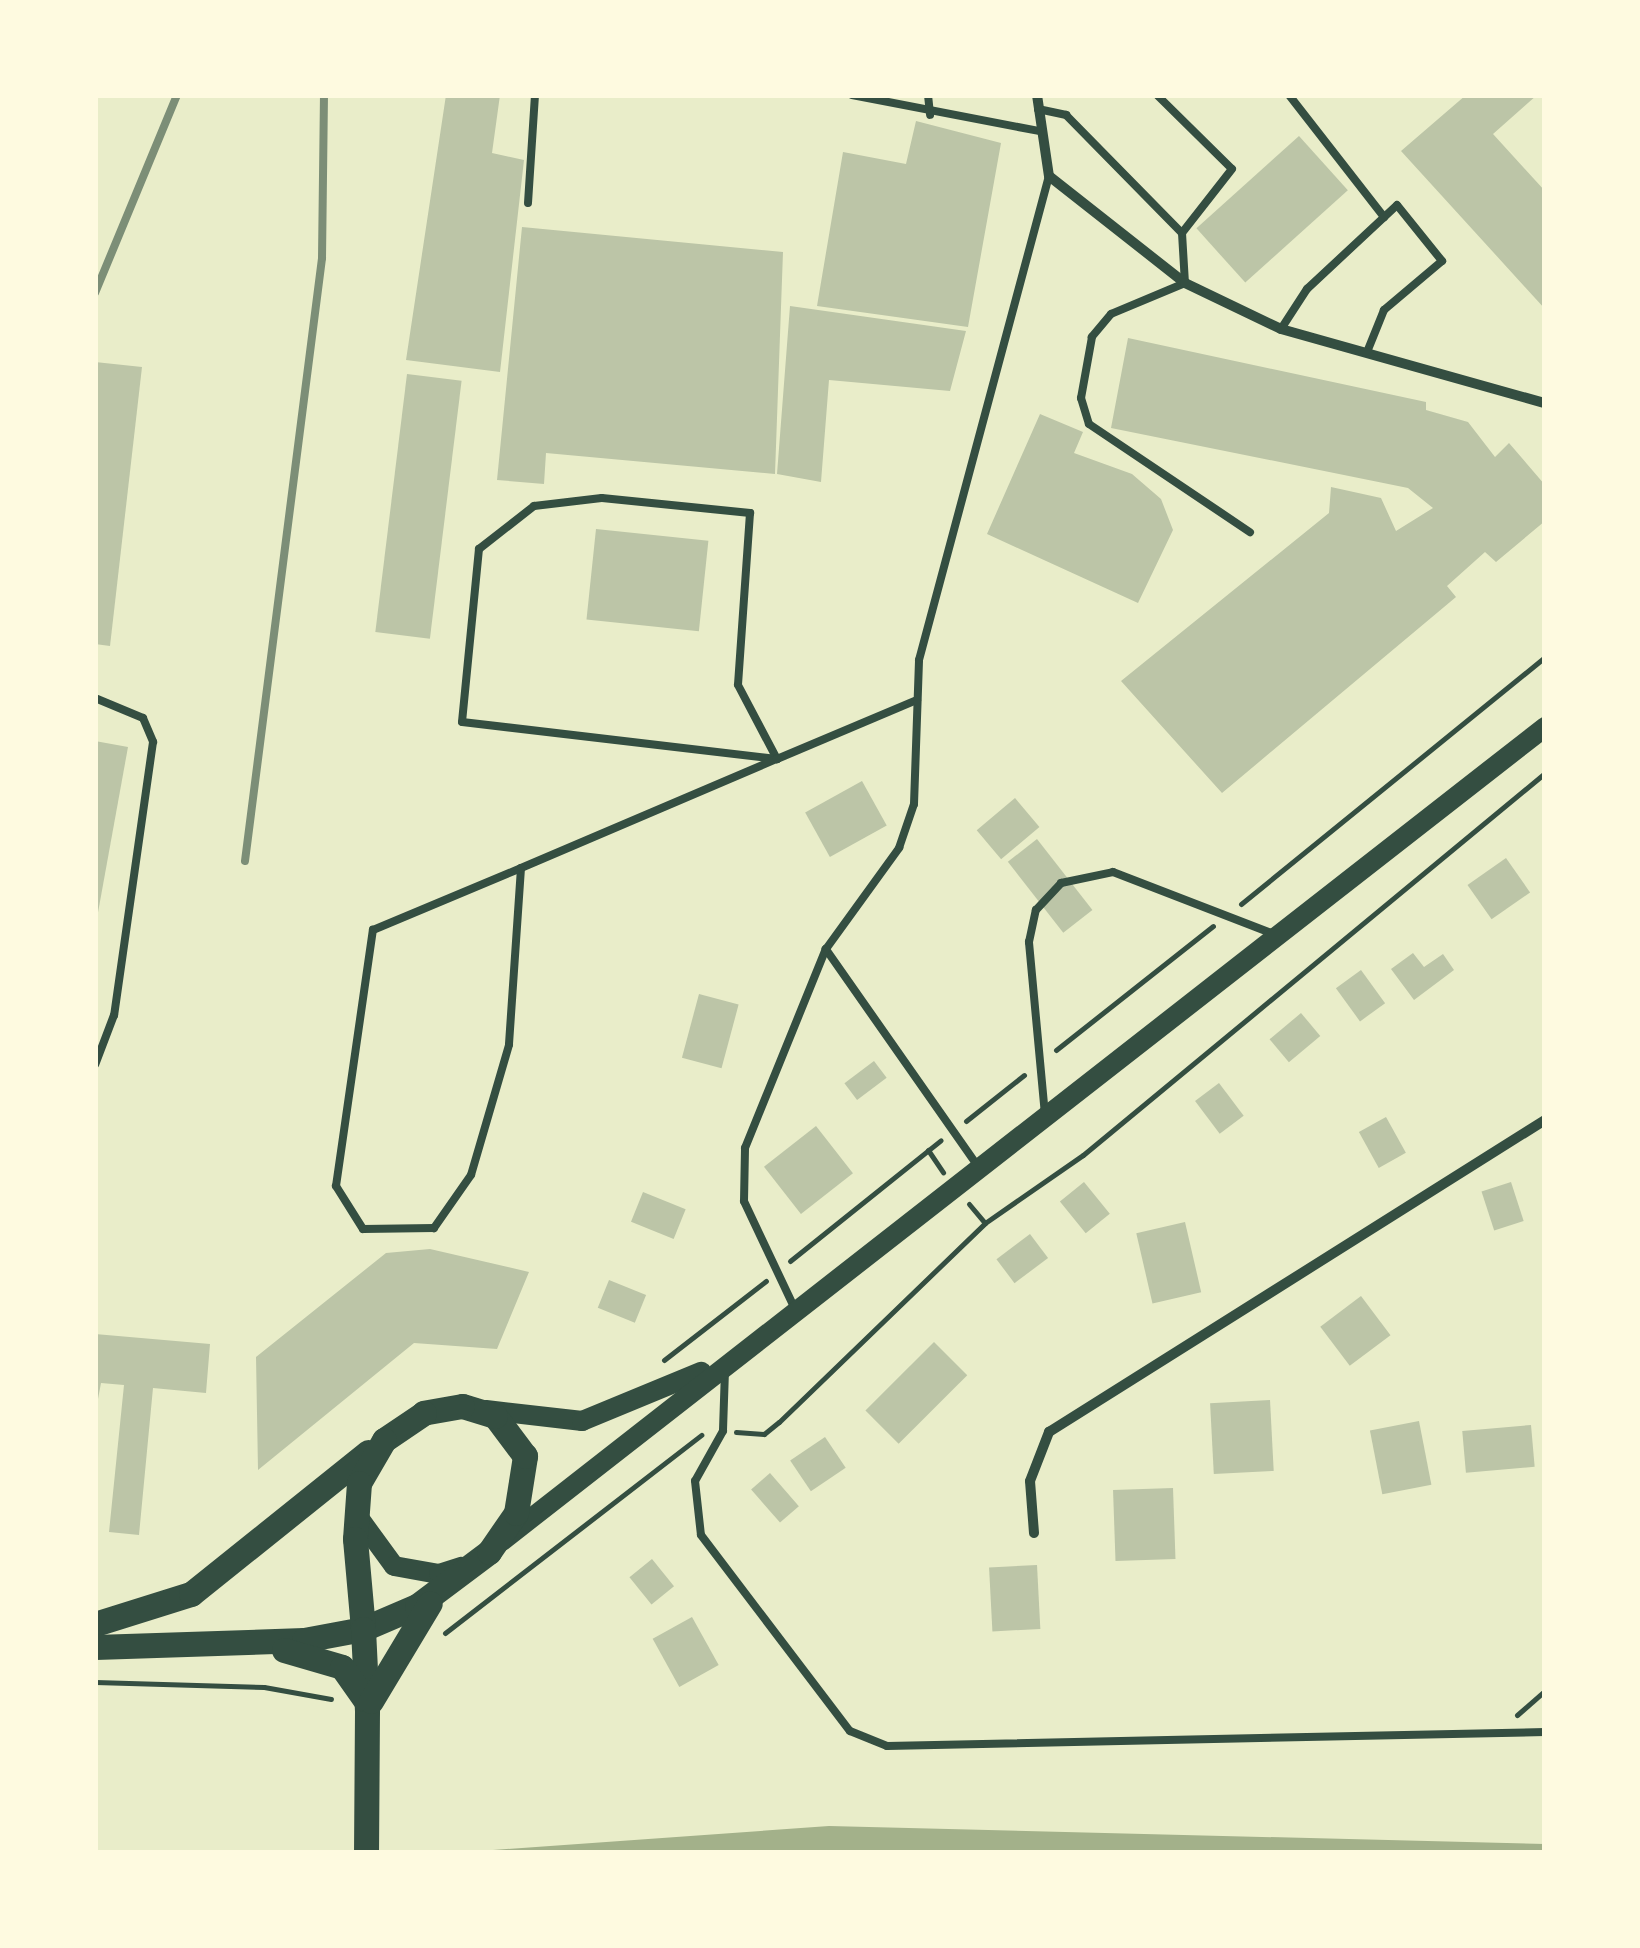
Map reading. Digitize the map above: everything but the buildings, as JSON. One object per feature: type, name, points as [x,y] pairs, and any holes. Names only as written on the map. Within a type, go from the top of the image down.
[{"type":"highway","points":[[95,1624],[161,1606],[218,1577],[384,1440],[424,1412],[472,1407],[509,1428],[525,1456],[516,1513],[488,1552],[440,1592],[398,1642],[359,1718]]},
{"type":"highway","points":[[366,1853],[359,1718],[363,1628],[356,1506],[384,1440]]},
{"type":"highway","points":[[229,1646],[363,1628],[440,1592]]},
{"type":"highway","points":[[95,1646],[229,1646],[302,1652],[342,1667],[359,1718]]},
{"type":"main road","points":[[356,1506],[363,1533],[394,1566],[438,1574],[488,1552],[794,1306],[1045,1117],[1545,728]]},
{"type":"main road","points":[[472,1407],[582,1421],[725,1360]]},
{"type":"street","points":[[1037,95],[1039,131],[1049,176],[1185,283],[1281,329],[1545,403]]},
{"type":"street","points":[[1034,1532],[1032,1465],[1049,1432],[1545,1120]]},
{"type":"lane","points":[[528,202],[535,95]]},
{"type":"lane","points":[[852,95],[930,115],[1039,131]]},
{"type":"lane","points":[[928,95],[930,115]]},
{"type":"lane","points":[[1157,95],[1232,169],[1182,233]]},
{"type":"lane","points":[[1289,95],[1384,217]]},
{"type":"lane","points":[[1038,109],[1066,114],[1182,233],[1185,283],[1111,314],[1092,337],[1081,398],[1089,424],[1250,532]]},
{"type":"lane","points":[[794,1306],[774,1275],[744,1201],[745,1148],[826,949],[899,848],[914,804],[919,660],[1049,176]]},
{"type":"lane","points":[[1281,329],[1306,289],[1396,206],[1442,261],[1384,310],[1367,352]]},
{"type":"lane","points":[[602,498],[750,513],[738,686],[778,760],[462,722],[479,549],[534,506],[602,498]]},
{"type":"lane","points":[[95,698],[143,718],[153,742],[114,1014],[95,1065]]},
{"type":"lane","points":[[521,868],[508,1046],[470,1175],[434,1228],[363,1229],[336,1186],[373,930],[918,700]]},
{"type":"lane","points":[[1045,1117],[1030,942],[1036,910],[1061,883],[1113,872],[1278,936]]},
{"type":"lane","points":[[826,949],[978,1166]]},
{"type":"lane","points":[[725,1360],[723,1431],[696,1481],[702,1535],[850,1731],[887,1746],[1545,1732]]},
{"type":"path","points":[[774,1275],[1545,656]]},
{"type":"path","points":[[437,1639],[674,1451],[723,1431],[764,1434],[985,1223],[1084,1155],[1545,773]]},
{"type":"path","points":[[928,1150],[985,1223]]},
{"type":"path","points":[[95,1682],[321,1692],[359,1718]]},
{"type":"shaded area","points":[[829,1826],[1545,1844],[1545,1853],[452,1853]]},
{"type":"railway","points":[[95,293],[177,95]]},
{"type":"railway","points":[[245,861],[322,258],[324,95]]}]
